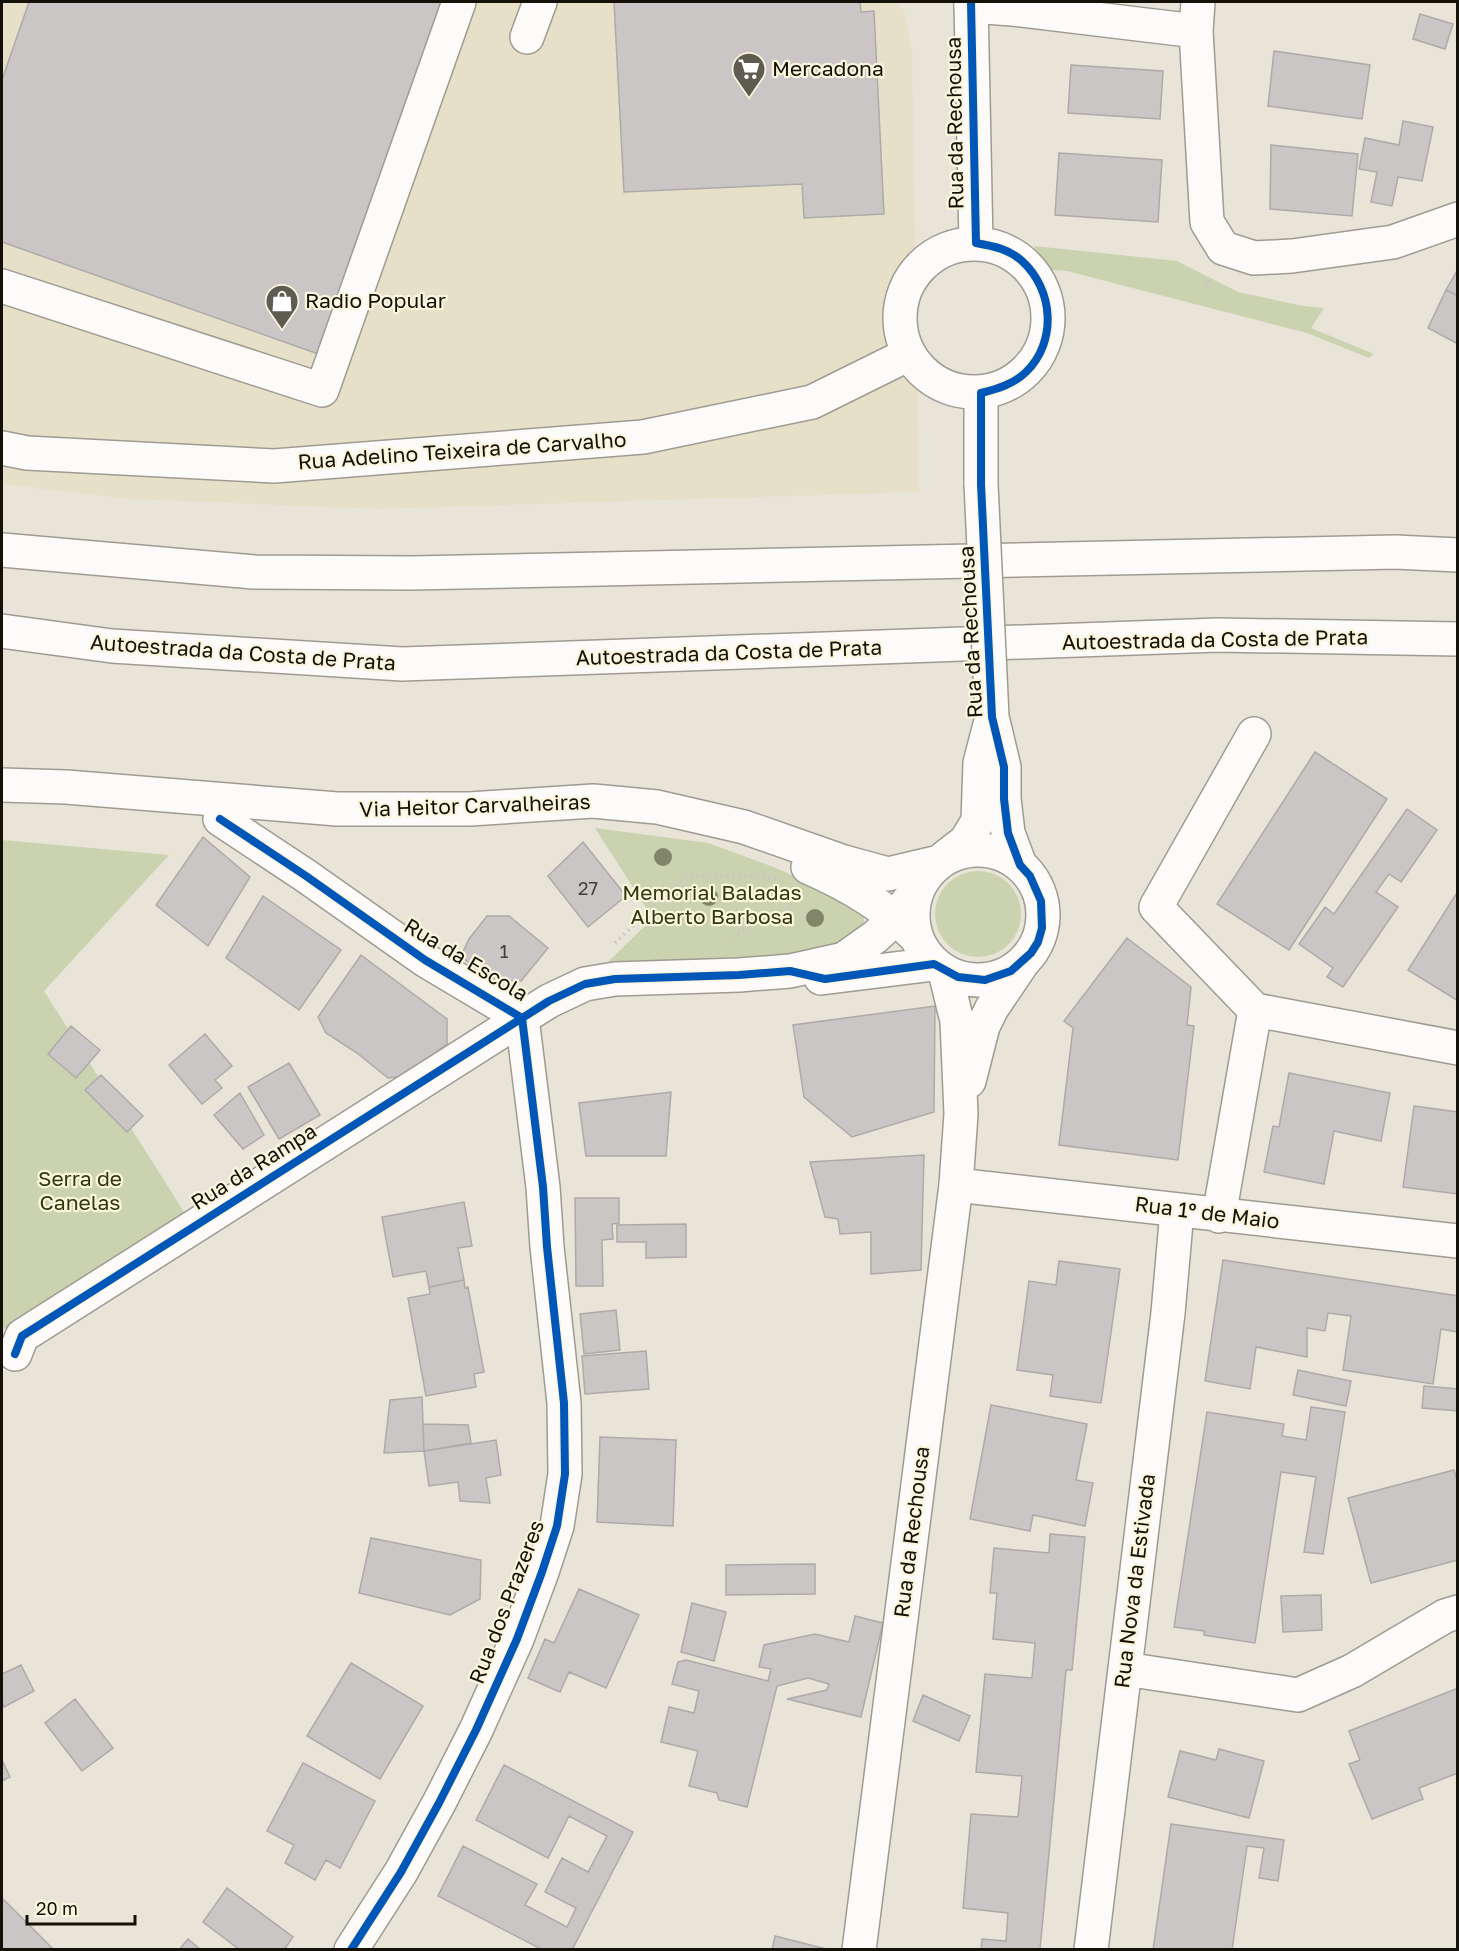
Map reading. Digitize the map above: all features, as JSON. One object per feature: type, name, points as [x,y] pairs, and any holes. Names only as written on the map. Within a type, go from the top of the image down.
[{"type":"main road","points":[[2,286],[322,390],[459,2]]},
{"type":"main road","points":[[527,37],[540,2]]},
{"type":"main road","points":[[971,4],[1012,9],[1197,16],[1207,222],[1223,248],[1254,258],[1292,256],[1393,242],[1458,219]]},
{"type":"main road","name":"Rua da Rechousa","points":[[971,4],[976,243]]},
{"type":"main road","points":[[976,243],[1001,248],[1022,261],[1039,280],[1047,303],[1048,329],[1041,352],[1026,373],[1005,387],[981,393],[955,391],[933,381],[915,364],[909,354],[903,343],[899,320],[902,296],[913,274],[930,257],[952,246],[976,243]]},
{"type":"main road","name":"Rua Adelino Teixeira de Carvalho","points":[[2,448],[27,453],[274,465],[643,437],[812,402],[909,354]]},
{"type":"main road","name":"Rua da Rechousa","points":[[981,393],[981,484],[993,717],[1004,766],[1004,799],[1008,833],[1020,866]]},
{"type":"main road","points":[[2,550],[254,572],[401,573],[1395,552],[1458,555]]},
{"type":"main road","name":"Autoestrada da Costa de Prata","points":[[2,631],[112,646],[402,664],[1218,635],[1458,639]]},
{"type":"main road","name":"Rua da Rechousa","points":[[942,860],[966,841],[978,821],[980,763],[993,717]]},
{"type":"main road","points":[[1254,734],[1156,907],[1255,1010],[1458,1048]]},
{"type":"main road","name":"Via Heitor Carvalheiras","points":[[2,785],[66,787],[337,809],[470,809],[593,801],[657,807],[744,826],[888,874],[942,860]]},
{"type":"main road","name":"Via Heitor Carvalheiras","points":[[2,791],[90,806],[220,819],[442,827],[630,821],[710,833],[796,861],[838,881],[867,897],[906,927]]},
{"type":"main road","name":"Rua da Escola","points":[[220,819],[425,960],[522,1018],[549,1001],[585,984],[615,979],[790,971],[844,959],[874,937],[906,927],[917,889],[923,879],[942,860]]},
{"type":"main road","points":[[906,927],[940,968],[964,979],[985,980],[998,977],[1022,963],[1038,942],[1043,915],[1041,901],[1030,876],[1020,866],[1010,858],[984,850],[963,852],[942,860]]},
{"type":"main road","name":"Rua da Rechousa","points":[[961,1114],[983,1026],[992,1008],[1022,963]]},
{"type":"main road","name":"Rua da Rechousa","points":[[859,1950],[956,1185],[961,1114],[957,1021],[940,968]]},
{"type":"main road","name":"Rua da Escola","points":[[790,971],[825,979],[940,968]]},
{"type":"main road","points":[[1219,1216],[1255,1010]]},
{"type":"main road","name":"Rua da Rampa","points":[[14,1341],[522,1018]]},
{"type":"main road","name":"Rua dos Prazeres","points":[[351,1950],[401,1872],[476,1730],[517,1639],[557,1526],[565,1474],[564,1403],[547,1247],[543,1187],[522,1018]]},
{"type":"main road","name":"Rua 1º de Maio","points":[[956,1185],[1458,1241]]},
{"type":"main road","name":"Rua Nova da Estivada","points":[[1091,1950],[1166,1325],[1177,1211]]},
{"type":"main road","points":[[1125,1669],[1298,1695],[1352,1671],[1436,1621],[1458,1612]]},
{"type":"path","points":[[609,949],[685,877],[780,878]]},
{"type":"path","points":[[723,941],[805,899]]},
{"type":"shaded area","points":[[2,2],[895,2],[904,11],[912,50],[919,492],[378,509],[128,499],[2,484]]},
{"type":"green space","points":[[1034,246],[1177,261],[1238,292],[1303,306],[1324,308],[1311,328],[1374,354],[1369,358],[1307,333],[1067,271],[1053,270],[1040,264]]},
{"type":"green space","name":"Memorial Baladas Alberto Barbosa","points":[[595,828],[708,843],[776,868],[855,904],[863,913],[862,933],[838,954],[717,965],[607,963],[654,917]]},
{"type":"green space","name":"Serra de Canelas","points":[[2,840],[169,855],[44,991],[186,1215],[2,1330]]},
{"type":"green space","points":[[978,871],[995,874],[1009,883],[1018,897],[1021,914],[1018,931],[1009,945],[995,954],[978,957],[961,954],[947,945],[938,931],[935,914],[938,897],[947,883],[961,874]]},
{"type":"building","points":[[29,2],[445,2],[321,355],[2,242],[2,80]]},
{"type":"building","name":"Mercadona","points":[[614,2],[860,2],[861,12],[874,11],[884,214],[804,218],[802,184],[624,192]]},
{"type":"building","points":[[1420,14],[1453,24],[1445,49],[1413,39]]},
{"type":"building","points":[[1274,51],[1370,65],[1362,119],[1268,106]]},
{"type":"building","points":[[1071,65],[1163,71],[1160,119],[1068,113]]},
{"type":"building","points":[[1403,121],[1433,127],[1422,181],[1398,177],[1392,206],[1371,202],[1377,172],[1359,169],[1365,138],[1399,145]]},
{"type":"building","points":[[1271,145],[1358,154],[1352,216],[1270,209]]},
{"type":"building","points":[[1059,153],[1162,160],[1158,222],[1055,215]]},
{"type":"building","points":[[1458,269],[1458,296],[1446,290]]},
{"type":"building","points":[[1446,290],[1458,296],[1458,344],[1428,328]]},
{"type":"building","points":[[1315,752],[1387,799],[1289,950],[1217,904]]},
{"type":"building","points":[[1407,809],[1437,830],[1401,882],[1389,874],[1376,892],[1398,907],[1343,987],[1327,977],[1333,968],[1299,944],[1325,907],[1334,914]]},
{"type":"building","points":[[203,837],[250,877],[208,946],[156,905]]},
{"type":"building","points":[[583,842],[626,896],[588,927],[548,876]]},
{"type":"building","points":[[1458,891],[1458,1001],[1408,970]]},
{"type":"building","points":[[263,896],[341,950],[299,1010],[226,958]]},
{"type":"building","points":[[487,916],[509,916],[548,948],[521,981],[498,981],[477,970],[461,956],[469,939]]},
{"type":"building","points":[[1127,938],[1191,987],[1187,1025],[1194,1026],[1178,1160],[1059,1145],[1073,1028],[1064,1021]]},
{"type":"building","points":[[361,955],[447,1019],[447,1044],[405,1076],[388,1078],[357,1053],[326,1033],[318,1017]]},
{"type":"building","points":[[935,1006],[934,1112],[852,1137],[804,1097],[793,1025]]},
{"type":"building","points":[[71,1026],[100,1050],[76,1078],[48,1054]]},
{"type":"building","points":[[205,1034],[232,1066],[215,1080],[222,1088],[202,1104],[169,1065]]},
{"type":"building","points":[[289,1063],[320,1115],[279,1139],[248,1087]]},
{"type":"building","points":[[1289,1073],[1390,1093],[1381,1141],[1334,1131],[1324,1184],[1264,1172],[1273,1126],[1279,1127]]},
{"type":"building","points":[[101,1075],[143,1116],[127,1132],[85,1090]]},
{"type":"building","points":[[671,1092],[666,1156],[586,1156],[579,1103]]},
{"type":"building","points":[[240,1093],[264,1135],[243,1149],[214,1115]]},
{"type":"building","points":[[1414,1106],[1458,1112],[1458,1194],[1403,1187]]},
{"type":"building","points":[[924,1155],[921,1270],[871,1274],[871,1232],[840,1234],[838,1219],[825,1217],[810,1162]]},
{"type":"building","points":[[575,1198],[619,1198],[619,1223],[612,1224],[613,1239],[602,1240],[603,1286],[576,1286]]},
{"type":"building","points":[[464,1202],[472,1246],[458,1248],[464,1280],[429,1287],[426,1271],[393,1277],[382,1217]]},
{"type":"building","points":[[686,1224],[686,1257],[646,1258],[646,1242],[617,1242],[617,1225]]},
{"type":"building","points":[[1223,1260],[1458,1296],[1458,1332],[1441,1329],[1433,1384],[1343,1370],[1351,1316],[1328,1313],[1325,1331],[1307,1328],[1307,1357],[1256,1347],[1250,1389],[1205,1381]]},
{"type":"building","points":[[1059,1261],[1120,1269],[1101,1403],[1050,1396],[1053,1375],[1017,1370],[1029,1281],[1056,1285]]},
{"type":"building","points":[[464,1280],[465,1288],[468,1287],[484,1372],[474,1374],[476,1387],[426,1396],[408,1298],[430,1294],[429,1287]]},
{"type":"building","points":[[616,1310],[620,1350],[584,1354],[580,1314]]},
{"type":"building","points":[[646,1351],[649,1389],[585,1394],[582,1356]]},
{"type":"building","points":[[1298,1370],[1351,1381],[1346,1406],[1293,1395]]},
{"type":"building","points":[[1424,1386],[1458,1389],[1458,1411],[1422,1408]]},
{"type":"building","points":[[422,1397],[424,1451],[384,1453],[390,1400]]},
{"type":"building","points":[[991,1405],[1087,1424],[1076,1480],[1093,1483],[1085,1526],[1033,1515],[1030,1531],[970,1519]]},
{"type":"building","points":[[1311,1407],[1345,1412],[1323,1554],[1304,1552],[1316,1477],[1281,1472],[1255,1643],[1204,1635],[1204,1631],[1174,1627],[1207,1412],[1284,1424],[1282,1436],[1306,1440]]},
{"type":"building","points":[[423,1424],[468,1425],[471,1443],[424,1451]]},
{"type":"building","points":[[600,1437],[676,1440],[673,1526],[597,1522]]},
{"type":"building","points":[[496,1440],[501,1475],[486,1478],[490,1503],[460,1501],[458,1482],[429,1486],[424,1451]]},
{"type":"building","points":[[1454,1470],[1458,1484],[1458,1560],[1371,1583],[1348,1498]]},
{"type":"building","points":[[1050,1534],[1085,1537],[1072,1670],[1066,1670],[1040,1950],[981,1950],[982,1939],[1006,1941],[1008,1913],[963,1908],[971,1814],[1018,1817],[1022,1776],[976,1772],[985,1674],[1032,1678],[1035,1643],[993,1639],[997,1593],[990,1593],[994,1548],[1049,1553]]},
{"type":"building","points":[[371,1538],[481,1560],[480,1599],[450,1615],[359,1593]]},
{"type":"building","points":[[815,1564],[815,1594],[726,1595],[726,1565]]},
{"type":"building","points":[[579,1589],[639,1615],[606,1688],[569,1672],[560,1692],[528,1678],[545,1639],[554,1643]]},
{"type":"building","points":[[1321,1595],[1322,1630],[1283,1632],[1281,1596]]},
{"type":"building","points":[[692,1603],[726,1612],[714,1661],[681,1652]]},
{"type":"building","points":[[855,1616],[883,1623],[861,1717],[787,1699],[827,1690],[829,1684],[808,1678],[777,1686],[747,1807],[719,1800],[717,1793],[689,1786],[698,1751],[661,1742],[669,1707],[694,1713],[699,1691],[672,1684],[678,1662],[686,1660],[768,1681],[771,1669],[759,1667],[764,1645],[815,1634],[849,1642]]},
{"type":"building","points":[[351,1663],[423,1706],[380,1779],[307,1736]]},
{"type":"building","points":[[21,1665],[34,1691],[4,1707],[2,1674]]},
{"type":"building","points":[[1458,1688],[1458,1773],[1419,1788],[1423,1799],[1372,1819],[1349,1764],[1360,1760],[1349,1731]]},
{"type":"building","points":[[923,1695],[970,1716],[959,1741],[913,1721]]},
{"type":"building","points":[[75,1699],[113,1748],[82,1771],[45,1723]]},
{"type":"building","points":[[1219,1749],[1264,1761],[1249,1818],[1168,1797],[1180,1751],[1216,1760]]},
{"type":"building","points":[[2,1760],[10,1777],[2,1781]]},
{"type":"building","points":[[303,1763],[375,1801],[340,1868],[326,1860],[315,1880],[285,1863],[294,1845],[267,1831]]},
{"type":"building","points":[[504,1765],[633,1832],[572,1950],[543,1950],[438,1896],[463,1846],[537,1884],[525,1905],[567,1927],[576,1908],[545,1892],[562,1858],[588,1872],[607,1836],[569,1816],[548,1858],[476,1820]]},
{"type":"building","points":[[1171,1824],[1284,1840],[1278,1881],[1259,1878],[1264,1848],[1247,1846],[1232,1950],[1153,1950]]},
{"type":"building","points":[[227,1888],[293,1937],[284,1950],[240,1950],[203,1922]]},
{"type":"building","points":[[2,1898],[53,1949],[52,1950],[2,1950]]},
{"type":"building","points":[[775,1936],[830,1950],[772,1950]]},
{"type":"building","points":[[188,1939],[201,1950],[179,1950]]},
{"type":"cycle path","points":[[15,1354],[22,1336],[549,1001],[585,984],[615,979],[790,971],[825,979],[934,964],[958,977],[985,980],[1011,971],[1031,953],[1038,942],[1042,928],[1041,901],[1030,876],[1020,865],[1008,833],[1004,799],[1004,767],[992,717],[981,484],[981,393],[1011,383],[1026,372],[1036,360],[1043,346],[1048,316],[1046,301],[1040,286],[1033,273],[1022,261],[1006,251],[976,243],[971,2]]},
{"type":"cycle path","points":[[220,819],[425,960],[522,1018]]},
{"type":"cycle path","points":[[351,1950],[401,1872],[476,1730],[517,1639],[557,1526],[565,1474],[564,1403],[547,1247],[543,1187],[522,1018]]},
{"type":"place","name":"Mercadona","points":[[749,98]]},
{"type":"place","name":"Radio Popular","points":[[282,330]]}]
